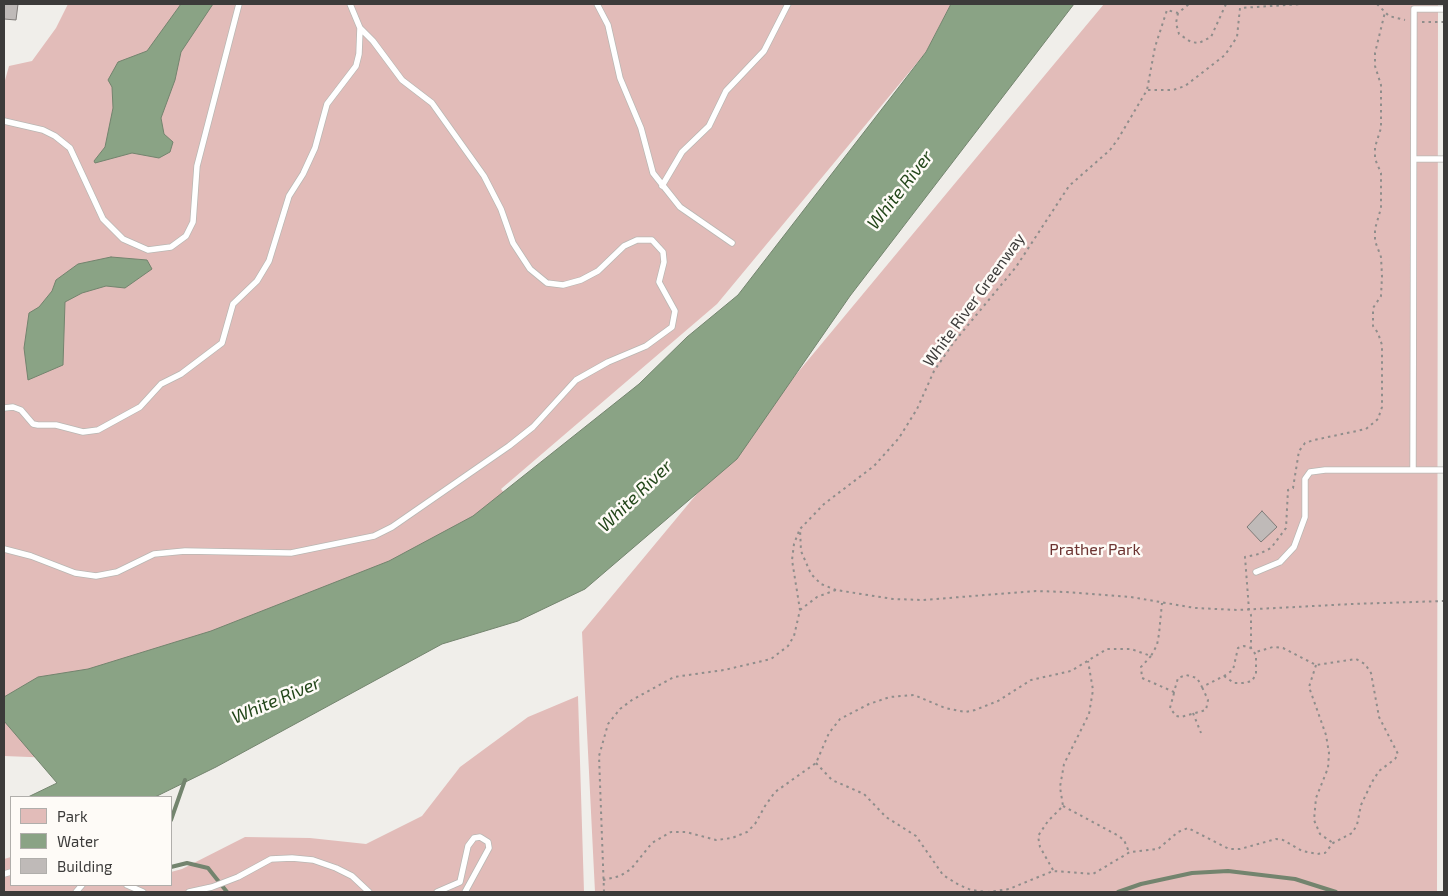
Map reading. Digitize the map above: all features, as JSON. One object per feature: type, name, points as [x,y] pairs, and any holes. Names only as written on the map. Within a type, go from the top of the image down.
[{"type":"lane","points":[[4,121],[43,130],[55,136],[70,148],[103,219],[123,239],[148,250],[171,247],[186,236],[193,222],[197,166],[239,4]]},
{"type":"lane","points":[[4,549],[31,556],[75,573],[96,576],[117,572],[143,558],[160,553],[239,551],[291,553],[374,536],[392,527],[509,446],[533,427],[576,380],[608,362],[646,346],[672,326],[675,311],[659,282],[664,262],[663,252],[652,240],[637,240],[624,246],[598,270],[572,283],[556,286],[538,277],[530,269],[513,243],[501,209],[484,176],[432,103],[402,80],[373,41],[360,28],[350,4]]},
{"type":"lane","points":[[597,4],[608,25],[620,78],[641,128],[653,173],[680,207],[732,243]]},
{"type":"lane","points":[[662,186],[682,152],[709,126],[726,91],[764,51],[788,4]]},
{"type":"lane","points":[[1413,470],[1414,9],[1444,9]]},
{"type":"lane","points":[[4,408],[13,407],[21,410],[33,424],[56,426],[83,432],[98,430],[140,407],[161,384],[181,374],[222,343],[233,304],[257,281],[269,261],[289,196],[303,174],[315,148],[327,104],[356,66],[359,54],[360,28]]},
{"type":"lane","points":[[1414,159],[1444,159]]},
{"type":"lane","points":[[1256,572],[1280,562],[1297,541],[1305,517],[1305,478],[1310,472],[1325,470],[1444,470]]},
{"type":"lane","points":[[436,892],[460,882],[468,846],[474,838],[480,837],[488,842],[487,855],[465,892]]},
{"type":"lane","points":[[189,892],[212,887],[238,877],[271,859],[292,858],[313,860],[352,876],[369,892]]},
{"type":"lane","points":[[130,886],[143,892]]},
{"type":"path","name":"White River Greenway","points":[[604,892],[599,756],[603,738],[611,719],[620,709],[640,695],[674,678],[724,670],[777,656],[792,642],[800,610],[792,552],[800,529],[824,504],[862,476],[891,449],[915,414],[942,358],[1016,266],[1059,199],[1078,177],[1110,150],[1118,139],[1148,90],[1155,47],[1167,10],[1178,13],[1189,4]]},
{"type":"path","points":[[1178,13],[1176,23],[1179,34],[1191,42],[1199,43],[1212,37],[1226,4]]},
{"type":"path","points":[[1148,90],[1173,90],[1185,86],[1225,56],[1235,41],[1240,8],[1303,4]]},
{"type":"path","points":[[1251,648],[1251,615],[1245,557],[1259,554],[1270,548],[1286,528],[1288,490],[1293,488],[1299,451],[1305,443],[1314,440],[1366,429],[1378,419],[1382,407],[1382,345],[1378,333],[1373,326],[1373,308],[1381,296],[1382,276],[1381,257],[1375,241],[1375,228],[1381,208],[1381,173],[1375,159],[1375,146],[1380,128],[1381,85],[1375,66],[1375,53],[1385,12]]},
{"type":"path","points":[[800,529],[801,552],[811,574],[821,584],[836,590],[894,599],[924,600],[1057,592],[1131,597],[1206,609],[1249,610],[1444,601]]},
{"type":"path","points":[[800,610],[817,597],[836,590]]},
{"type":"path","points":[[1162,603],[1160,634],[1151,656],[1141,667],[1142,678],[1174,692]]},
{"type":"path","points":[[1202,688],[1233,670],[1238,648],[1244,646],[1256,652]]},
{"type":"path","points":[[816,763],[832,780],[864,794],[886,817],[916,836],[940,870],[958,885],[976,891],[1001,890],[1027,884],[1053,871],[1094,874],[1130,852],[1158,849],[1178,832],[1188,828],[1220,846],[1233,850],[1276,839],[1283,840],[1302,851],[1321,854],[1329,850],[1333,843],[1348,836],[1355,829],[1361,805],[1372,782],[1379,771],[1395,759],[1398,754],[1379,717],[1372,673],[1365,664],[1351,658],[1316,665],[1283,648],[1273,647],[1256,652]]},
{"type":"path","points":[[603,880],[625,873],[652,843],[671,832],[686,832],[716,840],[728,840],[742,835],[755,824],[765,806],[776,792],[816,763],[829,733],[840,719],[869,704],[890,697],[914,695],[951,710],[974,710],[988,706],[1031,680],[1065,673],[1088,661],[1096,654],[1112,648],[1131,649],[1151,656]]},
{"type":"path","points":[[1224,676],[1234,683],[1252,681],[1256,674],[1256,652]]},
{"type":"path","points":[[1063,806],[1060,787],[1064,764],[1091,708],[1092,680],[1088,661]]},
{"type":"path","points":[[1316,665],[1309,687],[1326,735],[1329,754],[1328,768],[1316,798],[1314,820],[1320,834],[1333,843]]},
{"type":"path","points":[[1186,674],[1197,678],[1202,688],[1208,697],[1208,705],[1204,712],[1178,717],[1172,712],[1170,705],[1178,678],[1186,674]]},
{"type":"path","points":[[1194,713],[1201,733]]},
{"type":"path","points":[[1063,806],[1117,835],[1124,840],[1130,852]]},
{"type":"path","points":[[1053,871],[1040,847],[1038,836],[1048,821],[1063,806]]},
{"type":"green space","points":[[68,4],[951,4],[926,52],[717,304],[501,489],[518,511],[55,758],[4,756],[4,84],[9,66],[32,61],[56,28]]},
{"type":"green space","name":"Prather Park","points":[[1104,4],[1438,4],[1437,892],[595,892],[582,632]]},
{"type":"green space","points":[[578,696],[584,892],[4,892],[4,859],[10,857],[10,886],[172,886],[172,872],[182,869],[245,837],[310,838],[366,844],[422,816],[460,767],[528,717]]},
{"type":"water","points":[[181,4],[213,4],[181,52],[175,80],[161,118],[164,134],[173,142],[170,152],[159,158],[132,153],[95,163],[94,161],[105,147],[113,108],[112,87],[108,80],[118,62],[147,51]]},
{"type":"water","name":"White River","points":[[951,4],[1074,4],[850,296],[737,459],[585,589],[518,621],[442,644],[216,767],[157,796],[30,796],[57,783],[4,721],[4,697],[38,677],[88,669],[211,631],[389,561],[473,516],[639,384],[687,337],[738,295],[926,52]]},
{"type":"water","points":[[111,257],[147,260],[152,269],[125,288],[106,286],[82,293],[65,302],[63,365],[28,380],[24,348],[29,313],[39,307],[52,291],[56,280],[78,264]]},
{"type":"building","points":[[4,4],[18,4],[16,20],[4,19]]},
{"type":"building","points":[[1262,511],[1277,527],[1261,542],[1247,527]]},
{"type":"waterway","points":[[172,817],[185,780]]},
{"type":"waterway","points":[[172,867],[187,863],[208,868],[227,892]]},
{"type":"waterway","points":[[1118,892],[1141,884],[1192,873],[1228,871],[1295,879],[1336,892]]}]
